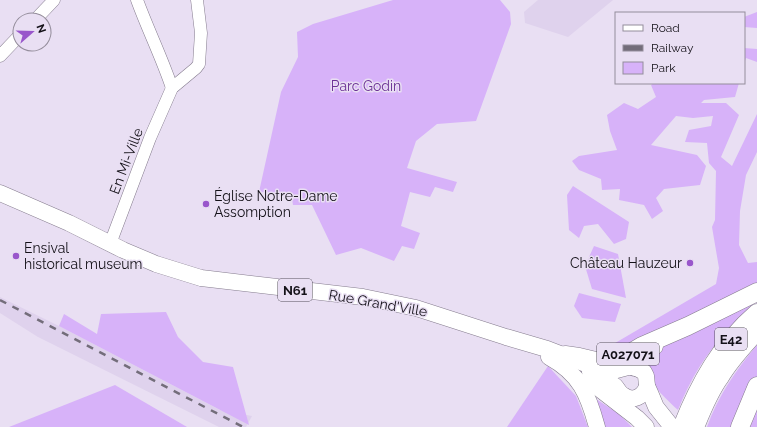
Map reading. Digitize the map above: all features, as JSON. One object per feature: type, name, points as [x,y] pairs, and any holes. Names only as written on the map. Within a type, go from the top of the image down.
[{"type":"highway","points":[[688,326],[757,292]]},
{"type":"highway","name":"E42","points":[[695,427],[714,373],[717,356],[729,341],[757,313]]},
{"type":"highway","name":"A027071","points":[[564,358],[579,357],[600,362],[614,361],[642,346],[688,326]]},
{"type":"highway","name":"A027071","points":[[629,368],[652,347],[688,326]]},
{"type":"highway","name":"E42","points":[[682,427],[692,400],[714,373],[757,331]]},
{"type":"highway","points":[[740,427],[757,386]]},
{"type":"main road","name":"N61","points":[[0,193],[69,223],[110,244]]},
{"type":"main road","name":"Rue Grand'Ville","points":[[110,244],[156,264],[201,278],[363,297],[389,302],[416,308],[604,371],[629,368]]},
{"type":"main road","name":"Rue Grand'Ville","points":[[506,337],[535,350],[564,358],[601,377],[617,387],[623,396],[635,398],[656,427]]},
{"type":"main road","points":[[535,350],[567,368],[576,378],[584,389],[597,427]]},
{"type":"main road","points":[[564,358],[646,427]]},
{"type":"main road","points":[[617,387],[616,380],[618,375],[629,368],[644,372],[648,381],[647,386],[643,394],[635,398]]},
{"type":"main road","points":[[647,386],[656,407],[672,427]]},
{"type":"street","points":[[43,12],[54,0]]},
{"type":"street","points":[[137,0],[145,23],[164,64],[172,88]]},
{"type":"street","name":"En Mi-Ville","points":[[110,244],[150,138],[172,88],[199,64],[201,33],[197,0]]},
{"type":"street","points":[[0,56],[12,43]]},
{"type":"shaded area","points":[[538,0],[613,0],[568,37],[525,23],[524,12]]},
{"type":"shaded area","points":[[0,297],[220,410],[252,416],[246,427],[219,427],[38,337],[0,313]]},
{"type":"green space","name":"Parc Godin","points":[[393,0],[500,0],[510,12],[511,24],[476,121],[437,124],[416,141],[407,168],[457,182],[453,192],[435,187],[430,197],[410,192],[401,226],[420,233],[414,249],[402,246],[394,261],[361,248],[336,255],[312,205],[293,205],[291,193],[259,192],[281,92],[298,57],[297,32],[313,24]]},
{"type":"green space","points":[[757,12],[757,28],[745,27],[745,17]]},
{"type":"green space","points":[[745,48],[757,49],[757,62],[746,58],[745,61]]},
{"type":"green space","points":[[739,84],[735,97],[704,100],[701,103],[726,103],[739,115],[721,157],[732,166],[757,114],[757,152],[746,175],[740,211],[739,245],[748,263],[757,262],[757,288],[608,358],[599,356],[599,351],[605,345],[610,346],[716,284],[719,268],[712,227],[715,220],[716,171],[709,163],[707,143],[685,142],[689,130],[711,126],[713,116],[693,118],[676,116],[651,145],[697,155],[706,166],[700,185],[664,189],[656,198],[663,211],[652,219],[644,205],[619,200],[620,189],[602,190],[601,179],[579,170],[572,161],[579,156],[617,150],[610,131],[607,115],[624,103],[638,109],[656,97],[651,85]]},
{"type":"green space","points":[[573,186],[629,222],[626,239],[614,244],[598,224],[584,226],[579,238],[569,230],[567,195]]},
{"type":"green space","points":[[594,246],[618,254],[626,298],[592,289],[585,266]]},
{"type":"green space","points":[[579,293],[621,304],[615,322],[582,318],[574,306]]},
{"type":"green space","points":[[757,301],[726,332],[706,357],[685,393],[678,410],[656,387],[650,374],[647,357],[673,340]]},
{"type":"green space","points":[[166,312],[178,337],[203,362],[233,367],[249,425],[59,326],[64,314],[97,334],[101,314]]},
{"type":"green space","points":[[757,345],[757,376],[734,427],[707,427],[716,405],[728,384]]},
{"type":"green space","points":[[548,366],[576,396],[588,427],[507,427]]},
{"type":"green space","points":[[115,385],[187,427],[9,427]]},
{"type":"green space","points":[[593,397],[619,414],[632,427],[605,427],[600,410]]},
{"type":"green space","points":[[757,404],[757,427],[747,427]]},
{"type":"railway","points":[[0,300],[243,427]]},
{"type":"place","name":"Église Notre-Dame Assomption","points":[[206,204]]},
{"type":"place","name":"Ensival historical museum","points":[[16,256]]},
{"type":"place","name":"Château Hauzeur","points":[[690,263]]}]
